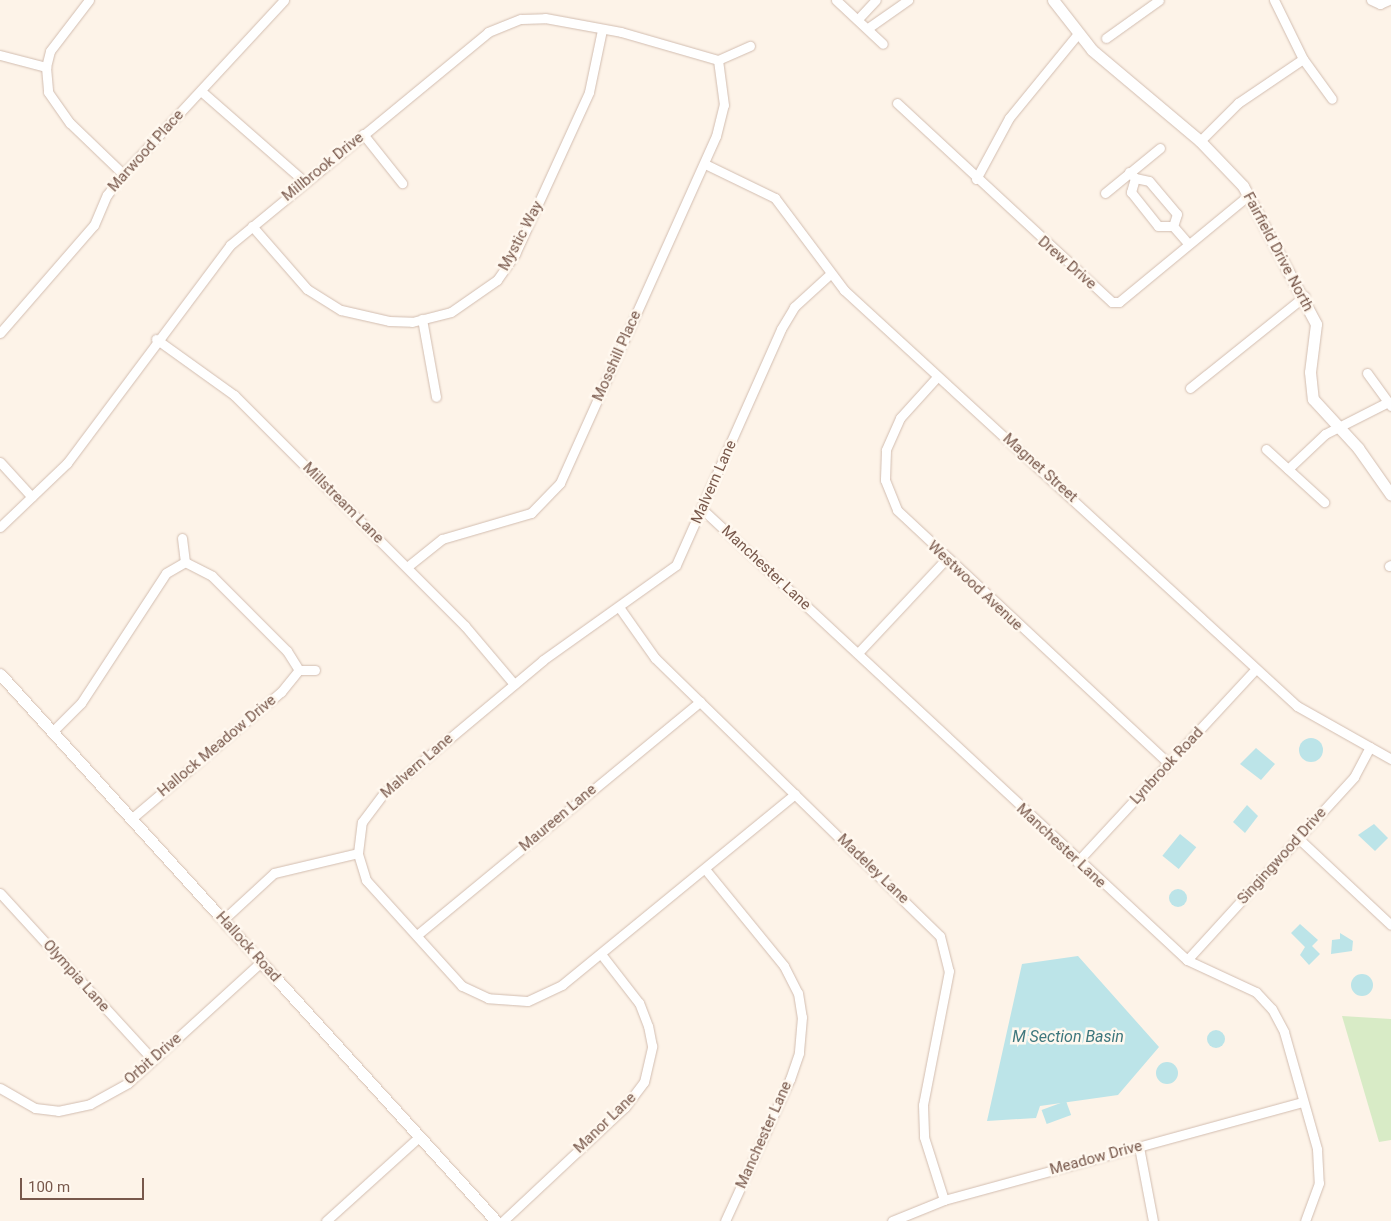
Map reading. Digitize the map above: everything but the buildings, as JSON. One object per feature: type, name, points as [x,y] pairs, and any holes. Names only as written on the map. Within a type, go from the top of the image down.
[{"type":"street","points":[[88,0],[56,38],[46,67],[55,106],[123,174]]},
{"type":"street","name":"Marwood Place","points":[[0,333],[94,225],[123,174],[284,0]]},
{"type":"street","points":[[836,0],[883,44]]},
{"type":"street","points":[[858,19],[876,0]]},
{"type":"street","points":[[868,28],[908,0]]},
{"type":"street","name":"Fairfield Drive North","points":[[1053,0],[1077,35],[1200,141],[1248,195],[1305,296],[1316,324],[1310,372],[1313,399],[1340,428],[1391,495]]},
{"type":"street","points":[[1106,38],[1159,0]]},
{"type":"street","points":[[1274,0],[1303,58],[1332,99]]},
{"type":"street","points":[[1370,0],[1380,4],[1390,0]]},
{"type":"street","name":"Millbrook Drive","points":[[0,527],[66,463],[207,270],[252,226],[305,182],[505,23],[545,18],[602,30],[718,60]]},
{"type":"street","name":"Mystic Way","points":[[252,226],[307,289],[329,304],[389,321],[422,319],[451,312],[474,298],[508,267],[589,92],[602,30]]},
{"type":"street","points":[[976,179],[1009,118],[1077,35]]},
{"type":"street","points":[[718,60],[750,46]]},
{"type":"street","points":[[0,55],[46,67]]},
{"type":"street","points":[[1200,141],[1238,103],[1303,58]]},
{"type":"street","name":"Mosshill Place","points":[[407,567],[442,539],[520,519],[551,495],[705,164],[724,105],[718,60]]},
{"type":"street","points":[[201,91],[305,182]]},
{"type":"street","name":"Drew Drive","points":[[896,103],[976,179],[1112,302],[1248,195]]},
{"type":"street","points":[[364,134],[402,183]]},
{"type":"street","points":[[1105,193],[1132,175],[1160,148]]},
{"type":"street","name":"Magnet Street","points":[[705,164],[775,198],[829,275],[937,377],[1297,706],[1391,759]]},
{"type":"street","points":[[1132,175],[1131,192],[1158,226],[1173,226],[1188,243]]},
{"type":"street","points":[[1132,175],[1150,181],[1177,214],[1173,226]]},
{"type":"street","name":"Malvern Lane","points":[[795,794],[601,954],[543,996],[517,1002],[488,998],[462,986],[366,880],[358,853],[362,822],[383,794],[514,684],[676,565],[781,329],[794,307],[829,275]]},
{"type":"street","points":[[1190,388],[1305,296]]},
{"type":"street","points":[[422,319],[436,398]]},
{"type":"street","name":"Millstream Lane","points":[[156,338],[234,395],[407,567],[514,684]]},
{"type":"street","points":[[1288,469],[1325,434],[1390,404],[1367,373]]},
{"type":"street","name":"Westwood Avenue","points":[[937,377],[900,418],[884,466],[887,491],[897,510],[945,560],[1170,764]]},
{"type":"street","points":[[1266,448],[1324,502]]},
{"type":"street","points":[[0,462],[32,497]]},
{"type":"street","name":"Manchester Lane","points":[[702,509],[858,653],[1077,862],[1187,960],[1256,992],[1272,1009],[1284,1032],[1319,1166],[1319,1183],[1305,1221]]},
{"type":"street","points":[[182,538],[185,562]]},
{"type":"street","points":[[858,653],[945,560]]},
{"type":"street","points":[[185,562],[212,576],[287,651],[299,670],[315,670]]},
{"type":"street","points":[[52,732],[81,703],[166,573],[185,562]]},
{"type":"street","name":"Madeley Lane","points":[[619,607],[655,658],[925,919],[945,946],[949,971],[923,1105],[924,1137],[944,1200]]},
{"type":"street","name":"Lynbrook Road","points":[[1077,862],[1170,764],[1256,669]]},
{"type":"street","name":"Hallock Meadow Drive","points":[[131,819],[281,692],[299,670]]},
{"type":"street","name":"Hallock Road","points":[[0,674],[496,1221]]},
{"type":"street","name":"Maureen Lane","points":[[417,935],[700,702]]},
{"type":"street","name":"Singingwood Drive","points":[[1187,960],[1354,777],[1370,747]]},
{"type":"street","points":[[1298,838],[1391,925]]},
{"type":"street","points":[[223,920],[274,873],[358,853]]},
{"type":"street","name":"Manchester Lane","points":[[705,869],[784,966],[798,993],[802,1017],[799,1053],[790,1079],[725,1221]]},
{"type":"street","name":"Olympia Lane","points":[[0,893],[153,1060]]},
{"type":"street","name":"Manor Lane","points":[[503,1221],[625,1107],[644,1082],[652,1046],[648,1026],[639,1003],[601,954]]},
{"type":"street","name":"Orbit Drive","points":[[0,1088],[35,1108],[75,1108],[128,1083],[261,962]]},
{"type":"street","name":"Meadow Drive","points":[[892,1221],[944,1200],[1302,1102]]},
{"type":"street","points":[[326,1221],[419,1137]]},
{"type":"street","points":[[1139,1147],[1153,1221]]},
{"type":"green space","points":[[1342,1016],[1391,1019],[1391,1140],[1379,1142]]},
{"type":"water","points":[[1311,738],[1316,739],[1322,745],[1322,755],[1316,761],[1311,762],[1306,761],[1300,755],[1299,750],[1300,745],[1306,739]]},
{"type":"water","points":[[1256,748],[1275,764],[1261,780],[1240,764]]},
{"type":"water","points":[[1247,805],[1258,816],[1245,833],[1233,822]]},
{"type":"water","points":[[1374,824],[1388,838],[1375,851],[1358,835]]},
{"type":"water","points":[[1180,834],[1196,847],[1179,869],[1162,856]]},
{"type":"water","points":[[1178,889],[1184,892],[1187,898],[1184,904],[1178,907],[1172,904],[1169,898],[1172,892]]},
{"type":"water","points":[[1300,924],[1318,940],[1312,946],[1320,954],[1309,965],[1300,955],[1305,947],[1291,933]]},
{"type":"water","points":[[1340,933],[1353,941],[1352,951],[1331,954],[1332,940],[1340,939]]},
{"type":"water","name":"M Section Basin","points":[[1078,956],[1159,1047],[1118,1095],[1040,1106],[1036,1118],[987,1121],[1022,964]]},
{"type":"water","points":[[1362,974],[1370,977],[1373,985],[1370,993],[1362,996],[1354,993],[1351,985],[1354,977]]},
{"type":"water","points":[[1212,1030],[1220,1030],[1225,1035],[1223,1046],[1212,1048],[1207,1043],[1207,1035]]},
{"type":"water","points":[[1167,1062],[1175,1065],[1178,1073],[1175,1081],[1167,1084],[1159,1081],[1156,1073],[1159,1065]]},
{"type":"water","points":[[1066,1101],[1071,1115],[1047,1124],[1042,1110]]}]
